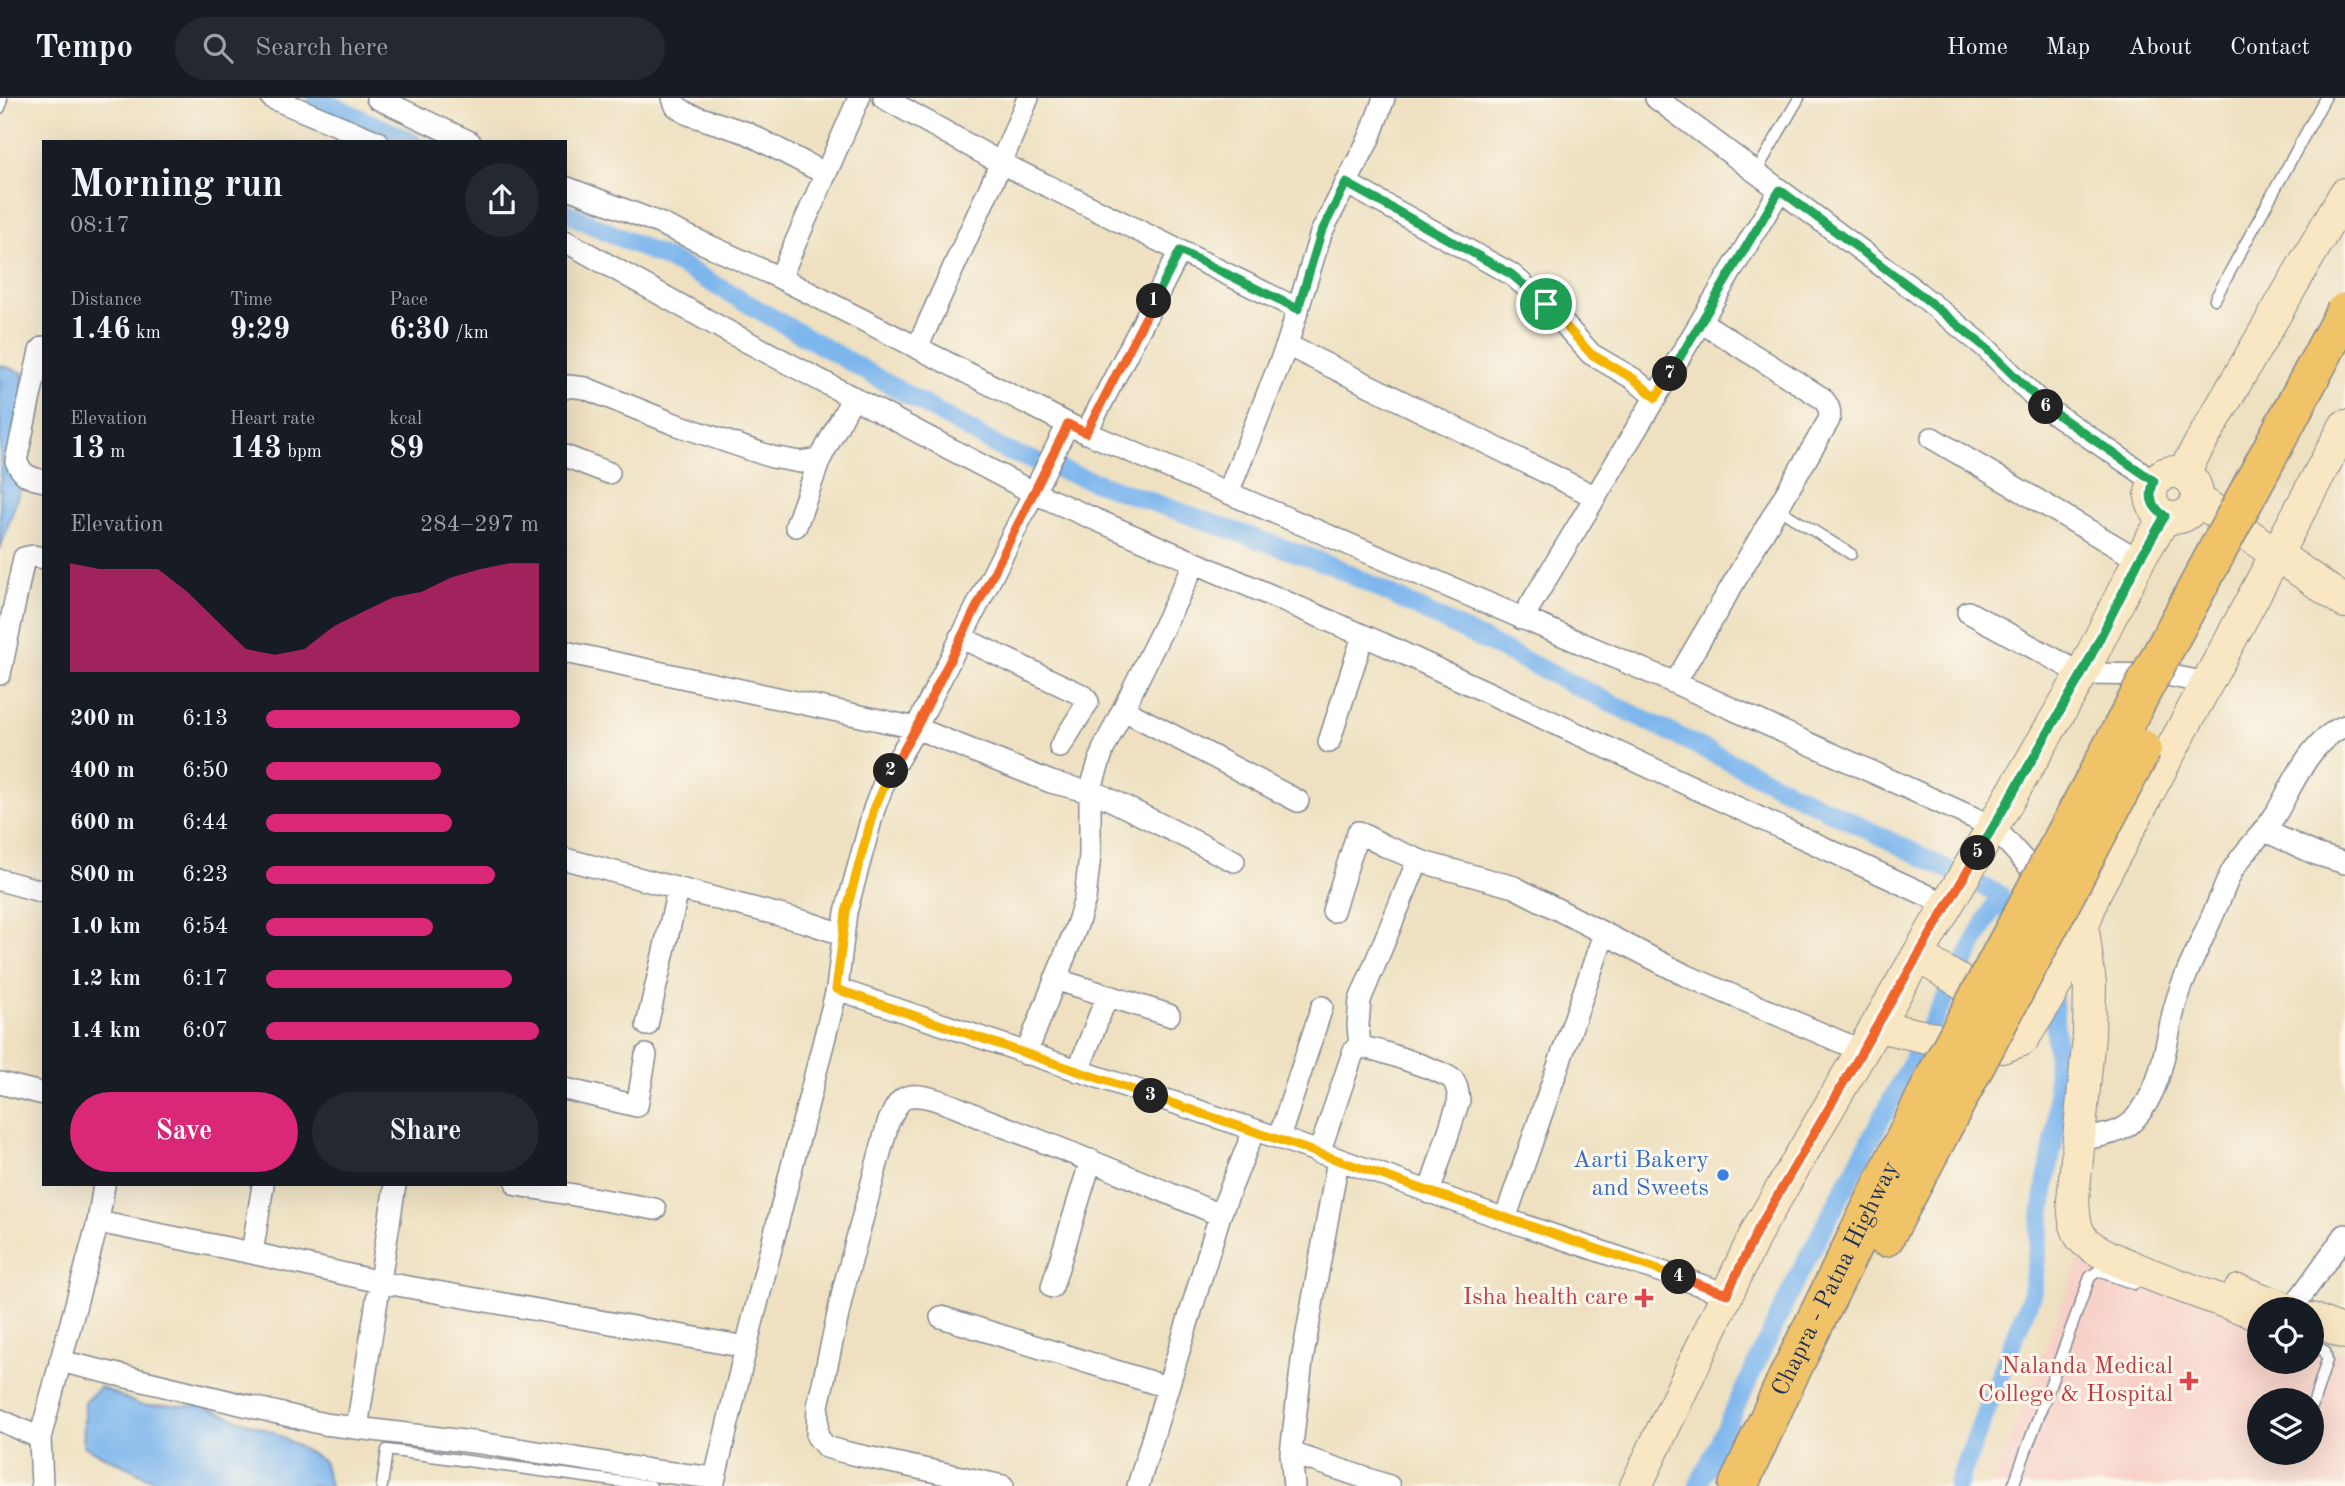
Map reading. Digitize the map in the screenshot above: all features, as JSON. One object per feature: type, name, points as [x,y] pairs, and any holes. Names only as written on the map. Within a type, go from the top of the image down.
[{"type":"highway","points":[[1944,1078],[2345,312]]},
{"type":"highway","points":[[1944,1078],[2345,363]]},
{"type":"highway","name":"Chapra - Patna Highway","points":[[1738,1486],[1792,1368],[1944,1078]]},
{"type":"highway","name":"Chapra - Patna Highway","points":[[1767,1486],[1841,1323],[1944,1078]]},
{"type":"street","points":[[272,98],[373,140]]},
{"type":"street","points":[[377,98],[466,140]]},
{"type":"street","points":[[673,98],[677,106],[688,114],[747,132],[826,174]]},
{"type":"street","points":[[780,278],[859,98]]},
{"type":"street","points":[[884,98],[1001,163],[1298,309]]},
{"type":"street","points":[[917,348],[1028,98]]},
{"type":"street","points":[[1228,493],[1287,345],[1321,233],[1369,139],[1384,98]]},
{"type":"street","points":[[1656,98],[1917,292],[1985,347],[2046,408],[2178,484],[2345,602]]},
{"type":"street","points":[[1346,183],[1511,274],[1546,304],[1591,354],[1634,379],[1656,398]]},
{"type":"street","points":[[567,188],[659,223],[780,278],[1077,429],[1675,683],[1988,837],[2080,923],[2090,984],[2089,1036],[2075,1169],[2074,1220],[2082,1238],[2105,1254],[2247,1310]]},
{"type":"street","points":[[1522,619],[1780,190]]},
{"type":"street","points":[[2178,484],[2345,194]]},
{"type":"street","points":[[567,242],[725,330],[1035,488],[1195,563],[1952,899]]},
{"type":"street","points":[[60,1361],[298,1419],[714,1482],[836,989],[842,934],[874,809],[884,783],[916,728],[1052,455],[1077,429],[1180,251]]},
{"type":"street","points":[[1675,683],[1829,420],[1830,413],[1822,398],[1701,322]]},
{"type":"street","points":[[1287,345],[1596,497]]},
{"type":"street","points":[[42,350],[16,461],[20,472],[42,481]]},
{"type":"street","points":[[567,387],[585,388],[672,423],[772,457],[800,462],[820,459]]},
{"type":"street","points":[[796,526],[820,459],[853,397]]},
{"type":"street","points":[[1333,911],[1358,832],[1418,860],[1514,887],[1685,975],[1879,1036],[1944,1078],[2002,1047],[2022,1041],[2095,892],[2345,426]]},
{"type":"street","points":[[1932,438],[2139,560]]},
{"type":"street","points":[[567,457],[609,473]]},
{"type":"street","points":[[1636,1486],[1758,1229],[1879,1036],[1918,956],[2082,674],[2139,560],[2165,516],[2175,518],[2193,509],[2178,484]]},
{"type":"street","points":[[0,674],[24,558],[42,558]]},
{"type":"street","points":[[1026,1054],[1085,899],[1090,855],[1090,791],[1103,750],[1195,563]]},
{"type":"street","points":[[1968,612],[2082,674],[2166,675],[2207,683]]},
{"type":"street","points":[[1329,742],[1363,636]]},
{"type":"street","points":[[960,637],[1084,696],[1088,702],[1060,747]]},
{"type":"street","points":[[567,654],[916,728],[1051,782],[1090,791],[1234,862]]},
{"type":"street","points":[[1124,710],[1298,801]]},
{"type":"street","points":[[2078,1140],[2118,1131],[2131,1124],[2151,1096],[2166,1051],[2172,1016],[2187,972],[2232,871],[2274,817],[2324,737],[2345,726]]},
{"type":"street","points":[[2263,830],[2316,854],[2345,863]]},
{"type":"street","points":[[567,860],[806,922],[842,934]]},
{"type":"street","points":[[1360,1047],[1360,1000],[1418,860]]},
{"type":"street","points":[[0,880],[42,891]]},
{"type":"street","points":[[647,1025],[678,890]]},
{"type":"street","points":[[1505,1219],[1604,934]]},
{"type":"street","points":[[1918,956],[2021,1019],[2051,982]]},
{"type":"street","points":[[1055,979],[1169,1016]]},
{"type":"street","points":[[836,989],[1727,1294]]},
{"type":"street","points":[[1078,1071],[1107,996]]},
{"type":"street","points":[[1279,1139],[1322,1007]]},
{"type":"street","points":[[1294,1486],[1292,1452],[1301,1361],[1328,1156],[1354,1050],[1360,1047],[1437,1072],[1452,1079],[1457,1087],[1455,1114],[1429,1193]]},
{"type":"street","points":[[567,1089],[637,1106],[646,1055]]},
{"type":"street","points":[[0,1083],[42,1094]]},
{"type":"street","points":[[1003,1486],[837,1450],[826,1447],[817,1437],[818,1406],[855,1245],[888,1123],[895,1109],[909,1096],[949,1105],[1220,1214]]},
{"type":"street","points":[[1138,1486],[1220,1214],[1254,1130]]},
{"type":"street","points":[[1052,1287],[1091,1160]]},
{"type":"street","points":[[42,1486],[40,1438],[98,1222],[104,1186]]},
{"type":"street","points":[[252,1254],[263,1186]]},
{"type":"street","points":[[357,1427],[395,1186]]},
{"type":"street","points":[[523,1186],[655,1209]]},
{"type":"street","points":[[2074,1220],[2195,1274],[2255,1297]]},
{"type":"street","points":[[98,1222],[380,1282],[746,1346]]},
{"type":"street","points":[[2301,1297],[2345,1235]]},
{"type":"street","points":[[941,1317],[1167,1387]]},
{"type":"street","points":[[2324,1324],[2345,1333]]},
{"type":"street","points":[[2324,1340],[2345,1348]]},
{"type":"street","points":[[0,1420],[40,1438]]},
{"type":"street","points":[[1292,1452],[1389,1486]]},
{"type":"lane","points":[[0,108],[2,98]]},
{"type":"lane","points":[[1756,172],[1799,98]]},
{"type":"lane","points":[[2215,299],[2325,98]]},
{"type":"lane","points":[[1777,509],[1851,554]]},
{"type":"lane","points":[[2013,1486],[2090,1277],[2098,1271],[2147,1288]]},
{"type":"lane","points":[[2222,1313],[2247,1322]]},
{"type":"lane","points":[[2324,1351],[2327,1360],[2324,1369]]},
{"type":"lane","points":[[382,1486],[387,1450],[651,1486]]},
{"type":"shaded area","name":"Nalanda Medical College & Hospital","points":[[2080,1258],[2247,1319],[2247,1374],[2324,1374],[2324,1347],[2345,1355],[2345,1486],[1992,1486]]},
{"type":"water","points":[[0,365],[23,373],[24,423],[6,469],[22,484],[0,549]]},
{"type":"water","points":[[100,1387],[140,1405],[202,1406],[273,1432],[323,1461],[330,1486],[166,1486],[83,1446],[85,1402]]},
{"type":"waterway","points":[[317,98],[408,140]]},
{"type":"waterway","points":[[567,213],[682,266],[1004,450],[1331,565],[2000,895],[2018,929]]},
{"type":"waterway","points":[[1698,1486],[1799,1274],[2000,895]]},
{"type":"waterway","points":[[1957,1486],[2032,1293],[2045,1189],[2057,1124],[2053,992]]},
{"type":"place","name":"Aarti Bakery and Sweets","points":[[1723,1175]]},
{"type":"place","name":"Isha health care","points":[[1644,1298]]},
{"type":"place","name":"Nalanda Medical College & Hospital","points":[[2189,1381]]},
{"type":"route","points":[[1346,183],[1511,274],[1546,304],[1591,354],[1620,369],[1656,398],[1780,190],[1917,292],[1985,347],[2046,408],[2154,481],[2150,491],[2151,501],[2156,511],[2165,516],[2139,560],[2082,674],[1758,1229],[1727,1294],[1344,1163],[1288,1141],[836,989],[846,912],[874,809],[884,783],[916,728],[1068,424],[1086,433],[1180,251],[1298,309],[1321,233],[1346,183]]}]
